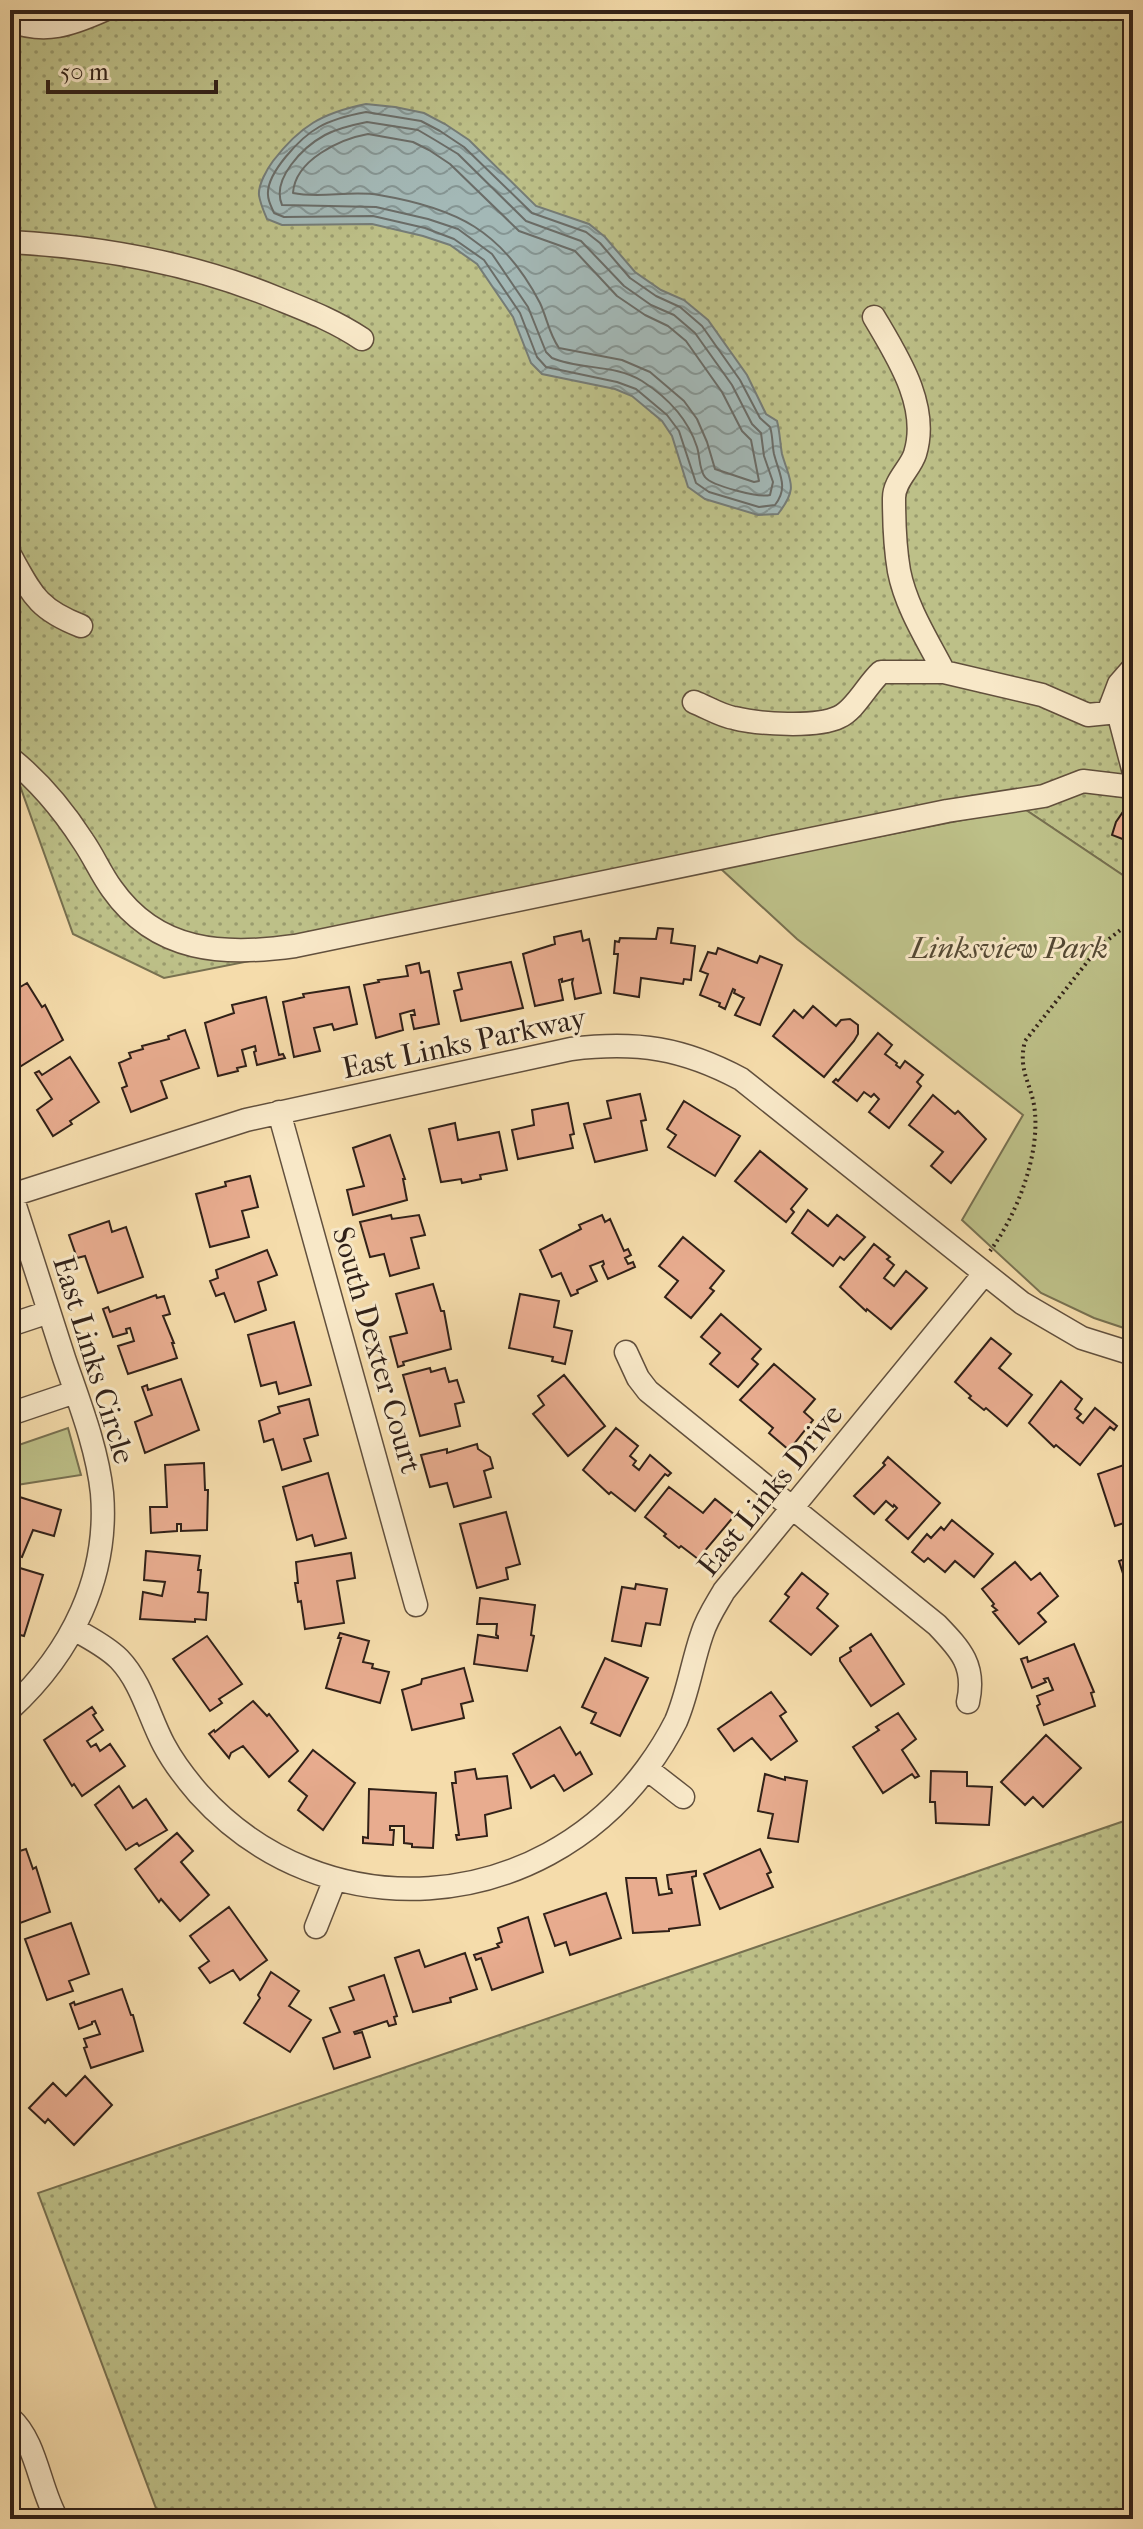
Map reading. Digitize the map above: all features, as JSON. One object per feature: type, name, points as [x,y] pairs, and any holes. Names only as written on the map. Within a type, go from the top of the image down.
[{"type":"street","points":[[10,21],[30,28],[52,29],[104,10]]},
{"type":"street","points":[[10,242],[106,251],[216,275],[313,311],[362,339]]},
{"type":"street","points":[[874,317],[896,354],[915,399],[919,431],[914,456],[894,493],[899,573],[915,615],[944,672]]},
{"type":"street","points":[[10,555],[38,602],[55,616],[81,626]]},
{"type":"street","points":[[694,702],[733,718],[818,723],[839,718],[853,707],[867,685],[881,672],[944,672],[1042,695],[1088,715],[1108,713],[1119,684],[1133,668]]},
{"type":"street","points":[[1133,708],[1118,712],[1133,769]]},
{"type":"street","points":[[10,758],[52,798],[85,843],[110,887],[135,915],[167,938],[204,948],[229,950],[295,946],[947,811],[1044,796],[1083,781],[1133,787]]},
{"type":"street","name":"East Links Parkway","points":[[11,1192],[279,1112],[571,1049],[608,1044],[669,1050],[706,1062],[741,1079],[981,1271],[1053,1324],[1082,1338],[1133,1354]]},
{"type":"street","name":"South Dexter Court","points":[[279,1112],[416,1605]]},
{"type":"street","name":"East Links Circle","points":[[10,1709],[48,1670],[82,1615],[100,1553],[102,1515],[102,1494],[94,1449],[11,1192]]},
{"type":"street","name":"East Links Drive","points":[[74,1629],[108,1649],[130,1673],[164,1746],[189,1782],[220,1814],[261,1847],[335,1879],[381,1888],[427,1889],[466,1884],[500,1875],[552,1851],[590,1826],[611,1809],[647,1769],[676,1720],[711,1612],[740,1571],[981,1271]]},
{"type":"street","points":[[10,1325],[49,1312]]},
{"type":"street","points":[[626,1352],[648,1391],[953,1642],[963,1655],[969,1672],[972,1685],[968,1702]]},
{"type":"street","points":[[10,1414],[75,1392]]},
{"type":"street","points":[[647,1769],[683,1797]]},
{"type":"street","points":[[316,1927],[335,1879]]},
{"type":"street","points":[[10,2418],[17,2424],[30,2449],[48,2505],[57,2519]]},
{"type":"path","points":[[981,1271],[1008,1224],[1027,1173],[1035,1113],[1023,1072],[1021,1055],[1025,1041],[1099,947],[1133,920]]},
{"type":"path","points":[[10,1291],[21,1287]]},
{"type":"green space","points":[[10,10],[1133,10],[1133,882],[1023,808],[164,978],[73,934],[20,786],[10,779]]},
{"type":"green space","name":"Linksview Park","points":[[1023,808],[1133,882],[1133,1331],[1094,1318],[1041,1293],[962,1220],[1023,1115],[797,939],[720,868]]},
{"type":"green space","points":[[68,1428],[81,1475],[10,1486],[10,1448]]},
{"type":"green space","points":[[1133,1818],[1133,2519],[160,2519],[38,2193]]},
{"type":"water","points":[[366,104],[424,113],[445,124],[469,140],[536,206],[589,224],[605,237],[635,272],[661,290],[684,300],[708,320],[747,375],[766,414],[777,421],[791,484],[789,497],[778,514],[758,515],[705,499],[688,487],[672,436],[662,421],[632,396],[615,389],[542,374],[531,363],[513,317],[477,264],[450,245],[372,224],[282,225],[267,219],[259,191],[268,168],[283,149],[303,130],[324,117]]},
{"type":"building","points":[[1129,803],[1133,805],[1133,843],[1112,835],[1116,822]]},
{"type":"building","points":[[13,834],[18,901],[10,901],[10,835]]},
{"type":"building","points":[[658,928],[673,929],[671,943],[695,946],[691,980],[684,979],[683,984],[641,978],[639,997],[614,993],[618,954],[614,954],[615,941],[619,942],[620,938],[656,939]]},
{"type":"building","points":[[581,931],[583,941],[589,939],[601,993],[575,999],[573,979],[562,982],[562,979],[559,980],[563,1000],[535,1006],[523,954],[555,944],[554,937]]},
{"type":"building","points":[[718,948],[757,963],[760,956],[782,965],[760,1025],[735,1015],[744,998],[734,993],[733,989],[725,1009],[719,1006],[720,1003],[700,995],[708,974],[700,971],[708,952],[716,954]]},
{"type":"building","points":[[511,962],[523,1008],[461,1021],[454,991],[462,989],[458,973]]},
{"type":"building","points":[[419,963],[421,973],[429,971],[439,1024],[414,1029],[411,1015],[415,1015],[414,1010],[400,1014],[403,1030],[376,1038],[364,985],[408,976],[406,966]]},
{"type":"building","points":[[27,983],[42,1007],[45,1005],[63,1040],[13,1071],[10,1066],[10,1045],[17,1040],[10,1028],[10,993]]},
{"type":"building","points":[[349,987],[357,1024],[334,1030],[332,1024],[314,1028],[320,1051],[294,1057],[283,1002],[304,997],[303,994]]},
{"type":"building","points":[[266,997],[279,1055],[283,1054],[285,1058],[257,1065],[255,1046],[242,1050],[246,1066],[218,1076],[205,1023],[234,1013],[232,1005]]},
{"type":"building","points":[[813,1006],[836,1026],[841,1020],[850,1019],[858,1025],[854,1041],[824,1077],[773,1036],[794,1010],[803,1018]]},
{"type":"building","points":[[185,1030],[199,1068],[161,1081],[167,1098],[131,1112],[122,1088],[127,1086],[119,1063],[131,1058],[129,1053],[143,1049],[142,1046],[169,1039],[168,1036]]},
{"type":"building","points":[[878,1033],[892,1045],[885,1054],[896,1065],[900,1068],[905,1061],[923,1075],[917,1082],[921,1086],[889,1128],[869,1112],[879,1099],[874,1094],[871,1097],[864,1092],[857,1101],[833,1082],[838,1081]]},
{"type":"building","points":[[70,1057],[99,1102],[53,1136],[37,1110],[52,1099],[35,1073],[39,1071],[42,1075]]},
{"type":"building","points":[[640,1094],[646,1120],[641,1121],[647,1150],[595,1162],[584,1124],[611,1118],[607,1101]]},
{"type":"building","points":[[933,1095],[955,1114],[958,1111],[986,1139],[951,1183],[931,1166],[943,1152],[909,1125]]},
{"type":"building","points":[[684,1101],[740,1136],[715,1176],[668,1147],[676,1135],[667,1129]]},
{"type":"building","points":[[568,1103],[574,1134],[570,1135],[573,1148],[518,1159],[512,1130],[534,1125],[532,1110]]},
{"type":"building","points":[[455,1123],[458,1140],[499,1132],[507,1170],[480,1175],[481,1179],[462,1183],[461,1179],[441,1182],[429,1129]]},
{"type":"building","points":[[390,1135],[405,1179],[407,1200],[353,1215],[347,1190],[364,1186],[353,1148]]},
{"type":"building","points":[[760,1151],[807,1189],[791,1209],[794,1212],[786,1222],[735,1181]]},
{"type":"building","points":[[250,1176],[258,1207],[242,1211],[249,1237],[210,1247],[196,1194]]},
{"type":"building","points":[[808,1210],[828,1226],[837,1215],[865,1237],[844,1260],[840,1257],[833,1266],[792,1233]]},
{"type":"building","points":[[391,1215],[392,1219],[419,1215],[425,1235],[411,1238],[419,1268],[390,1276],[384,1254],[370,1257],[360,1222]]},
{"type":"building","points":[[602,1215],[605,1222],[610,1219],[624,1251],[628,1249],[631,1255],[625,1258],[628,1264],[633,1262],[635,1267],[608,1279],[603,1261],[590,1266],[597,1281],[571,1296],[561,1273],[552,1277],[540,1250],[581,1229],[579,1225]]},
{"type":"building","points":[[109,1221],[112,1232],[126,1227],[143,1277],[98,1293],[85,1256],[77,1258],[69,1235]]},
{"type":"building","points":[[683,1237],[724,1271],[710,1288],[714,1291],[691,1318],[665,1297],[678,1281],[659,1266]]},
{"type":"building","points":[[874,1244],[890,1257],[887,1259],[894,1265],[884,1278],[894,1286],[906,1271],[927,1288],[891,1329],[840,1287]]},
{"type":"building","points":[[267,1250],[277,1275],[258,1282],[266,1310],[235,1322],[224,1293],[216,1296],[210,1281],[218,1278],[216,1270]]},
{"type":"building","points":[[433,1284],[441,1311],[444,1311],[451,1349],[403,1362],[404,1365],[398,1367],[390,1337],[407,1333],[396,1294]]},
{"type":"building","points":[[520,1294],[559,1301],[554,1327],[572,1331],[565,1364],[552,1361],[553,1357],[509,1348]]},
{"type":"building","points":[[156,1295],[157,1298],[164,1296],[170,1314],[163,1316],[177,1358],[128,1374],[118,1346],[134,1341],[130,1328],[126,1329],[127,1333],[113,1337],[103,1309],[108,1307],[110,1312]]},
{"type":"building","points":[[721,1314],[761,1349],[752,1359],[758,1364],[738,1387],[710,1364],[720,1353],[701,1337]]},
{"type":"building","points":[[294,1322],[311,1385],[279,1394],[276,1382],[261,1386],[248,1335]]},
{"type":"building","points":[[991,1338],[1011,1354],[999,1368],[1032,1395],[1007,1426],[969,1398],[971,1396],[955,1382]]},
{"type":"building","points":[[774,1364],[815,1399],[804,1412],[813,1420],[789,1450],[769,1433],[773,1428],[740,1400]]},
{"type":"building","points":[[430,1368],[431,1372],[445,1368],[449,1382],[457,1380],[464,1402],[455,1404],[460,1426],[420,1436],[403,1375]]},
{"type":"building","points":[[564,1375],[605,1426],[568,1456],[533,1414],[544,1405],[538,1396]]},
{"type":"building","points":[[181,1379],[199,1430],[145,1453],[135,1422],[152,1415],[142,1387],[147,1385],[148,1390]]},
{"type":"building","points":[[1061,1381],[1082,1399],[1075,1409],[1081,1414],[1077,1418],[1083,1423],[1095,1408],[1117,1426],[1114,1430],[1110,1427],[1080,1465],[1056,1445],[1054,1447],[1029,1423]]},
{"type":"building","points":[[309,1399],[318,1435],[304,1439],[311,1461],[282,1470],[273,1439],[264,1442],[259,1421],[280,1413],[278,1407]]},
{"type":"building","points":[[616,1428],[638,1446],[630,1456],[639,1470],[650,1455],[671,1473],[668,1476],[665,1474],[635,1511],[611,1492],[609,1494],[583,1470]]},
{"type":"building","points":[[477,1444],[478,1449],[490,1457],[493,1468],[484,1471],[491,1497],[454,1507],[447,1483],[430,1487],[421,1455],[447,1449],[447,1453]]},
{"type":"building","points":[[888,1457],[940,1503],[908,1539],[886,1520],[897,1508],[894,1505],[886,1501],[874,1514],[854,1496],[885,1465],[883,1463]]},
{"type":"building","points":[[1133,1459],[1133,1520],[1115,1526],[1098,1474]]},
{"type":"building","points":[[204,1463],[205,1490],[208,1490],[207,1530],[181,1531],[181,1524],[177,1524],[177,1531],[151,1533],[150,1507],[167,1507],[165,1465]]},
{"type":"building","points":[[328,1473],[346,1538],[315,1546],[312,1535],[297,1540],[283,1487]]},
{"type":"building","points":[[669,1487],[703,1513],[715,1499],[735,1515],[698,1559],[681,1546],[679,1548],[645,1517]]},
{"type":"building","points":[[10,1494],[61,1510],[54,1536],[33,1530],[22,1557],[10,1553]]},
{"type":"building","points":[[506,1512],[520,1564],[506,1568],[508,1579],[477,1588],[460,1524]]},
{"type":"building","points":[[952,1520],[993,1554],[974,1577],[955,1561],[945,1572],[928,1558],[924,1562],[912,1552],[927,1534],[931,1538]]},
{"type":"building","points":[[146,1551],[200,1556],[197,1592],[208,1593],[206,1620],[140,1619],[143,1592],[162,1596],[165,1582],[144,1580]]},
{"type":"building","points":[[351,1553],[355,1578],[337,1581],[344,1623],[305,1629],[295,1583],[298,1583],[296,1562]]},
{"type":"building","points":[[1133,1556],[1133,1584],[1127,1586],[1119,1561]]},
{"type":"building","points":[[1015,1562],[1031,1580],[1040,1573],[1058,1596],[1038,1613],[1046,1622],[1019,1644],[993,1612],[997,1610],[982,1589]]},
{"type":"building","points":[[10,1565],[43,1575],[24,1636],[13,1633],[15,1629],[10,1628]]},
{"type":"building","points":[[802,1573],[828,1594],[817,1608],[838,1626],[811,1655],[770,1621],[789,1597],[785,1594]]},
{"type":"building","points":[[636,1584],[667,1589],[660,1625],[646,1623],[641,1646],[612,1641],[622,1587],[635,1589]]},
{"type":"building","points":[[480,1598],[535,1605],[531,1635],[534,1636],[527,1671],[474,1664],[478,1635],[498,1638],[497,1624],[477,1624]]},
{"type":"building","points":[[340,1633],[369,1641],[363,1662],[389,1672],[380,1703],[326,1688]]},
{"type":"building","points":[[871,1634],[904,1684],[871,1706],[840,1658]]},
{"type":"building","points":[[207,1636],[242,1684],[219,1699],[222,1703],[210,1711],[173,1659]]},
{"type":"building","points":[[1074,1644],[1094,1692],[1091,1693],[1095,1706],[1044,1725],[1037,1696],[1053,1690],[1048,1678],[1032,1688],[1021,1659],[1027,1657],[1028,1662]]},
{"type":"building","points":[[605,1658],[648,1678],[620,1736],[591,1723],[596,1713],[582,1707]]},
{"type":"building","points":[[464,1668],[473,1701],[461,1704],[464,1718],[412,1730],[402,1690],[421,1684],[422,1679]]},
{"type":"building","points":[[771,1692],[786,1712],[780,1716],[797,1741],[771,1760],[752,1738],[734,1751],[718,1729]]},
{"type":"building","points":[[253,1701],[267,1716],[269,1714],[298,1751],[269,1777],[243,1746],[231,1753],[229,1758],[209,1734]]},
{"type":"building","points":[[92,1707],[96,1713],[93,1715],[103,1730],[87,1741],[91,1747],[96,1744],[100,1751],[110,1744],[125,1766],[82,1796],[74,1784],[72,1786],[44,1740]]},
{"type":"building","points":[[898,1713],[916,1739],[902,1750],[919,1776],[915,1778],[912,1774],[883,1793],[853,1747]]},
{"type":"building","points":[[560,1727],[576,1755],[580,1752],[592,1774],[564,1791],[554,1775],[531,1788],[513,1754]]},
{"type":"building","points":[[1046,1735],[1081,1768],[1043,1807],[1033,1797],[1025,1805],[1001,1782]]},
{"type":"building","points":[[313,1750],[355,1783],[323,1830],[298,1810],[307,1796],[289,1781]]},
{"type":"building","points":[[475,1769],[477,1779],[507,1776],[511,1808],[485,1815],[487,1836],[457,1840],[456,1835],[459,1835],[452,1783],[456,1783],[455,1772]]},
{"type":"building","points":[[931,1771],[967,1772],[967,1786],[992,1787],[989,1825],[936,1823],[935,1802],[930,1802]]},
{"type":"building","points":[[765,1774],[785,1780],[785,1777],[807,1781],[798,1842],[768,1838],[773,1814],[758,1811]]},
{"type":"building","points":[[119,1786],[133,1808],[146,1799],[167,1830],[126,1850],[95,1805]]},
{"type":"building","points":[[369,1789],[436,1793],[433,1848],[412,1847],[412,1844],[404,1843],[404,1826],[390,1826],[390,1830],[394,1830],[393,1845],[363,1843],[363,1837],[368,1838]]},
{"type":"building","points":[[177,1833],[193,1851],[181,1862],[209,1895],[180,1921],[161,1899],[159,1902],[135,1869]]},
{"type":"building","points":[[26,1849],[33,1869],[36,1867],[50,1912],[12,1926],[10,1854]]},
{"type":"building","points":[[760,1849],[771,1872],[767,1874],[773,1887],[720,1909],[704,1874]]},
{"type":"building","points":[[696,1871],[696,1876],[692,1877],[700,1925],[633,1933],[626,1878],[656,1878],[659,1895],[672,1893],[667,1875]]},
{"type":"building","points":[[606,1893],[621,1938],[570,1955],[566,1942],[555,1946],[544,1914]]},
{"type":"building","points":[[229,1907],[267,1960],[240,1980],[233,1970],[210,1983],[199,1968],[209,1961],[190,1936]]},
{"type":"building","points":[[528,1917],[543,1972],[492,1990],[481,1958],[476,1960],[474,1955],[499,1947],[497,1944],[502,1942],[498,1928]]},
{"type":"building","points":[[71,1923],[89,1974],[69,1981],[73,1991],[47,2000],[25,1939]]},
{"type":"building","points":[[419,1950],[425,1967],[465,1953],[477,1989],[450,1998],[451,2002],[413,2012],[395,1958]]},
{"type":"building","points":[[271,1972],[299,1991],[289,2006],[311,2020],[290,2052],[244,2023],[260,1998],[258,1995]]},
{"type":"building","points":[[384,1975],[397,2016],[394,2017],[396,2024],[389,2026],[387,2021],[354,2032],[362,2032],[370,2057],[334,2069],[323,2038],[340,2032],[330,2008],[354,2000],[349,1987]]},
{"type":"building","points":[[122,1989],[143,2051],[91,2068],[84,2039],[100,2034],[95,2021],[79,2029],[70,2004]]},
{"type":"building","points":[[85,2076],[112,2105],[74,2145],[48,2119],[45,2123],[29,2108],[53,2083],[66,2096]]}]
